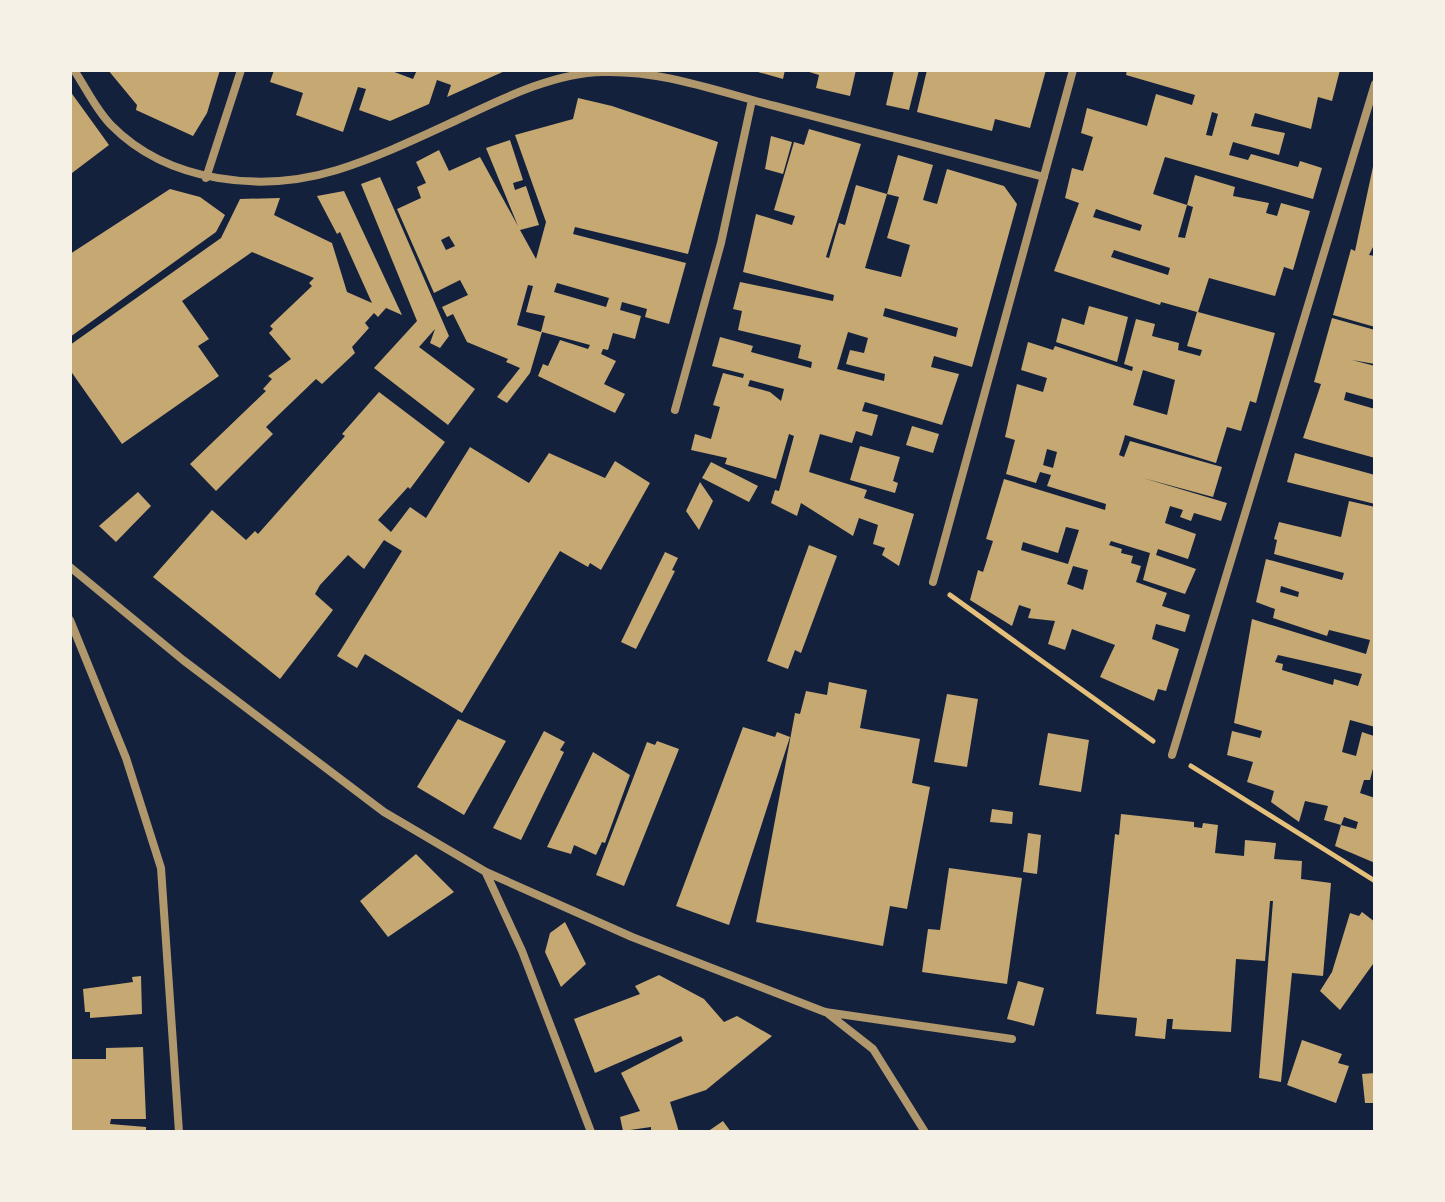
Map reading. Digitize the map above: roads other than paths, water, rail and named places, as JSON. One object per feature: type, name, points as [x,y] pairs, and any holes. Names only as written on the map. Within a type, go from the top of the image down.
[{"type":"street","points":[[74,70],[110,124],[146,154],[206,178],[262,181],[334,171],[389,151],[501,100],[558,80],[602,72],[662,78],[1044,177]]},
{"type":"street","points":[[206,178],[241,70]]},
{"type":"street","points":[[933,582],[1073,70]]},
{"type":"street","points":[[1172,755],[1375,84]]},
{"type":"street","points":[[675,410],[721,243],[752,100]]},
{"type":"street","points":[[70,567],[183,660],[384,812],[486,872],[632,937],[825,1012],[1012,1039]]},
{"type":"street","points":[[70,620],[126,758],[161,868],[179,1132]]},
{"type":"street","points":[[486,872],[522,951],[591,1132]]},
{"type":"street","points":[[825,1012],[873,1049],[925,1132]]}]
